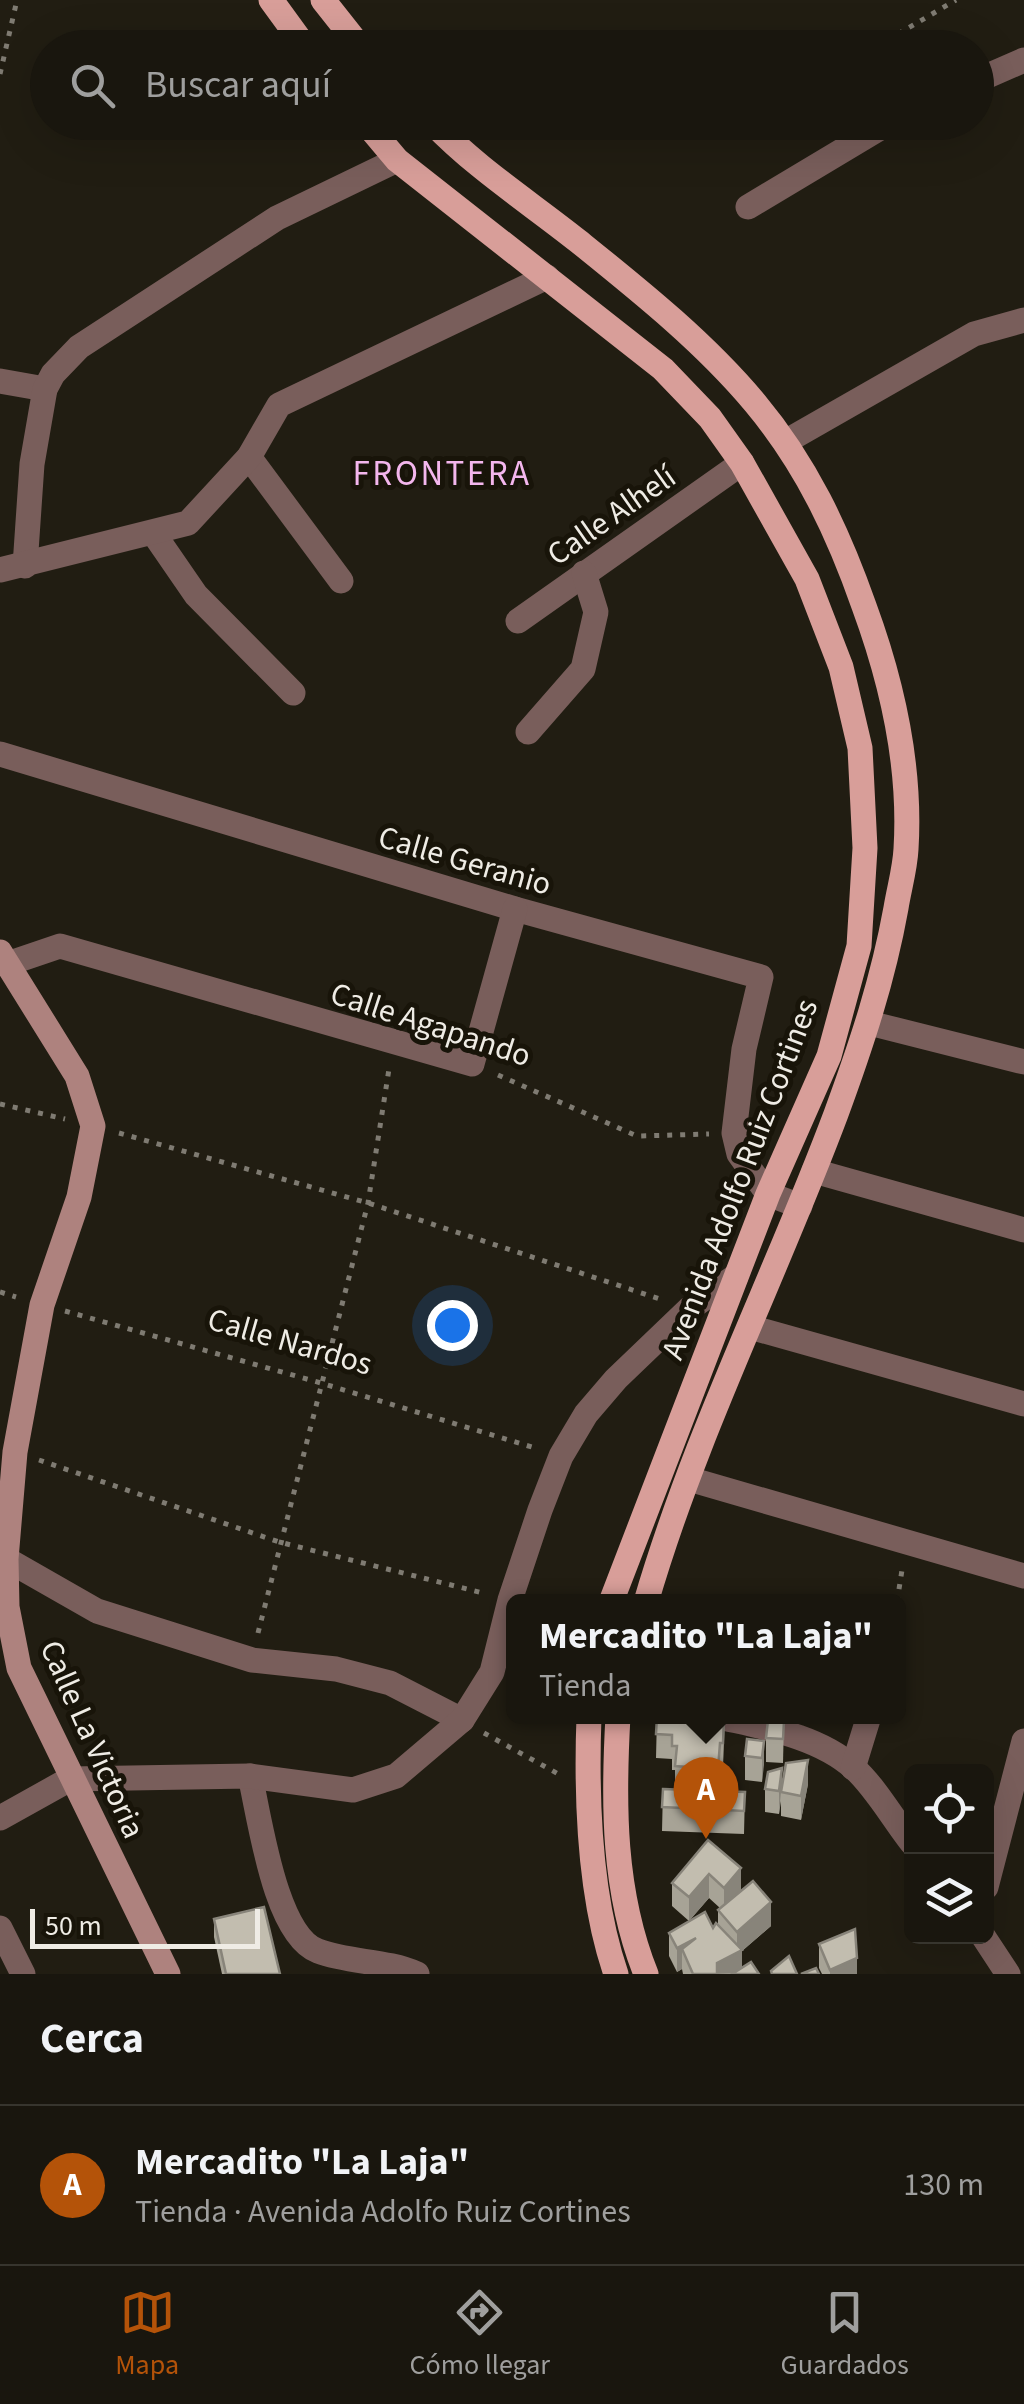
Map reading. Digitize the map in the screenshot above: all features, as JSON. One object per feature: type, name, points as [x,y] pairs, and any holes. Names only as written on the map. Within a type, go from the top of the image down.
[{"type":"main road","points":[[270,0],[292,30]]},
{"type":"main road","points":[[323,0],[347,30]]},
{"type":"main road","name":"Avenida Adolfo Ruiz Cortines","points":[[381,140],[397,160],[663,369],[710,418],[742,463],[807,579],[841,667],[860,748],[866,848],[858,946],[829,1056],[768,1194],[614,1594]]},
{"type":"main road","name":"Avenida Adolfo Ruiz Cortines","points":[[449,140],[578,241],[694,339],[753,401],[785,442],[840,538],[878,646],[904,764],[906,851],[885,968],[870,1023],[689,1479],[649,1594]]},
{"type":"main road","points":[[589,1724],[586,1790],[595,1873],[616,1974]]},
{"type":"main road","points":[[618,1724],[614,1798],[620,1876],[646,1974]]},
{"type":"street","points":[[994,73],[1024,60]]},
{"type":"street","points":[[748,207],[860,140]]},
{"type":"street","points":[[397,160],[276,218],[79,347],[53,374],[44,389],[13,568],[188,523],[248,457],[279,405],[546,277]]},
{"type":"street","points":[[785,442],[974,334],[1024,320]]},
{"type":"street","points":[[0,381],[44,389]]},
{"type":"street","points":[[248,457],[341,581]]},
{"type":"street","name":"Calle Alhelí","points":[[518,621],[742,463]]},
{"type":"street","points":[[154,534],[196,594],[292,693]]},
{"type":"street","points":[[528,732],[583,669],[596,612],[584,572]]},
{"type":"street","name":"Calle Geranio","points":[[0,754],[515,910],[761,977],[744,1049],[734,1133]]},
{"type":"street","points":[[472,1064],[515,910]]},
{"type":"street","name":"Calle Agapando","points":[[4,958],[60,946],[472,1064]]},
{"type":"street","name":"Calle La Victoria","points":[[4,958],[77,1076],[92,1126],[79,1197],[42,1304],[4,1526],[7,1607],[19,1668],[168,1974]]},
{"type":"street","points":[[870,1023],[1024,1062]]},
{"type":"street","points":[[734,1133],[739,1154],[768,1194],[800,1206]]},
{"type":"street","points":[[814,1171],[1024,1230]]},
{"type":"street","points":[[512,1594],[562,1456],[586,1414],[689,1309],[736,1276]]},
{"type":"street","points":[[750,1326],[1024,1404]]},
{"type":"street","points":[[689,1479],[1024,1576]]},
{"type":"street","points":[[6,1559],[97,1611],[252,1660],[336,1669],[390,1683],[462,1720]]},
{"type":"street","points":[[0,1818],[70,1779],[250,1776],[354,1790],[396,1776],[462,1720],[492,1672],[506,1616]]},
{"type":"street","points":[[748,1724],[813,1743],[854,1768],[904,1833]]},
{"type":"street","points":[[854,1768],[867,1724]]},
{"type":"street","points":[[994,1856],[1024,1742]]},
{"type":"street","points":[[250,1776],[280,1903],[293,1932],[315,1951],[417,1974]]},
{"type":"street","points":[[0,1928],[23,1974]]},
{"type":"street","points":[[987,1944],[1008,1974]]},
{"type":"path","points":[[0,74],[16,0]]},
{"type":"path","points":[[906,30],[956,0]]},
{"type":"path","points":[[252,1660],[368,1203],[394,1042]]},
{"type":"path","name":"Calle Agapando","points":[[472,1064],[637,1136],[734,1133]]},
{"type":"path","points":[[0,1104],[368,1203],[689,1309]]},
{"type":"path","name":"Calle Nardos","points":[[0,1292],[321,1382],[562,1456]]},
{"type":"path","points":[[16,1452],[279,1542],[506,1599]]},
{"type":"path","points":[[462,1720],[586,1790]]},
{"type":"building","points":[[657,1724],[724,1724],[718,1769],[675,1766],[677,1746],[672,1746],[672,1735],[656,1734]]},
{"type":"building","points":[[768,1724],[784,1724],[783,1739],[766,1738]]},
{"type":"building","points":[[747,1739],[764,1741],[762,1758],[745,1756]]},
{"type":"building","points":[[808,1760],[801,1796],[781,1792],[786,1763]]},
{"type":"building","points":[[782,1768],[779,1791],[765,1789],[768,1772]]},
{"type":"building","points":[[663,1789],[745,1792],[744,1811],[662,1807]]},
{"type":"building","points":[[708,1840],[741,1868],[724,1888],[709,1874],[689,1897],[672,1883]]},
{"type":"building","points":[[753,1881],[771,1902],[737,1932],[718,1910]]},
{"type":"building","points":[[264,1907],[280,1974],[226,1974],[214,1919]]},
{"type":"building","points":[[705,1912],[713,1928],[716,1923],[742,1950],[717,1963],[717,1974],[693,1974],[682,1949],[696,1938],[677,1948],[669,1933]]},
{"type":"building","points":[[855,1929],[857,1958],[830,1970],[819,1944]]},
{"type":"building","points":[[789,1956],[797,1974],[772,1974],[771,1971]]},
{"type":"building","points":[[751,1962],[759,1974],[732,1974]]},
{"type":"place","name":"Mercadito \"La Laja\"","points":[[706,1839]]},
{"type":"district","name":"FRONTERA","points":[[442,473]]}]
